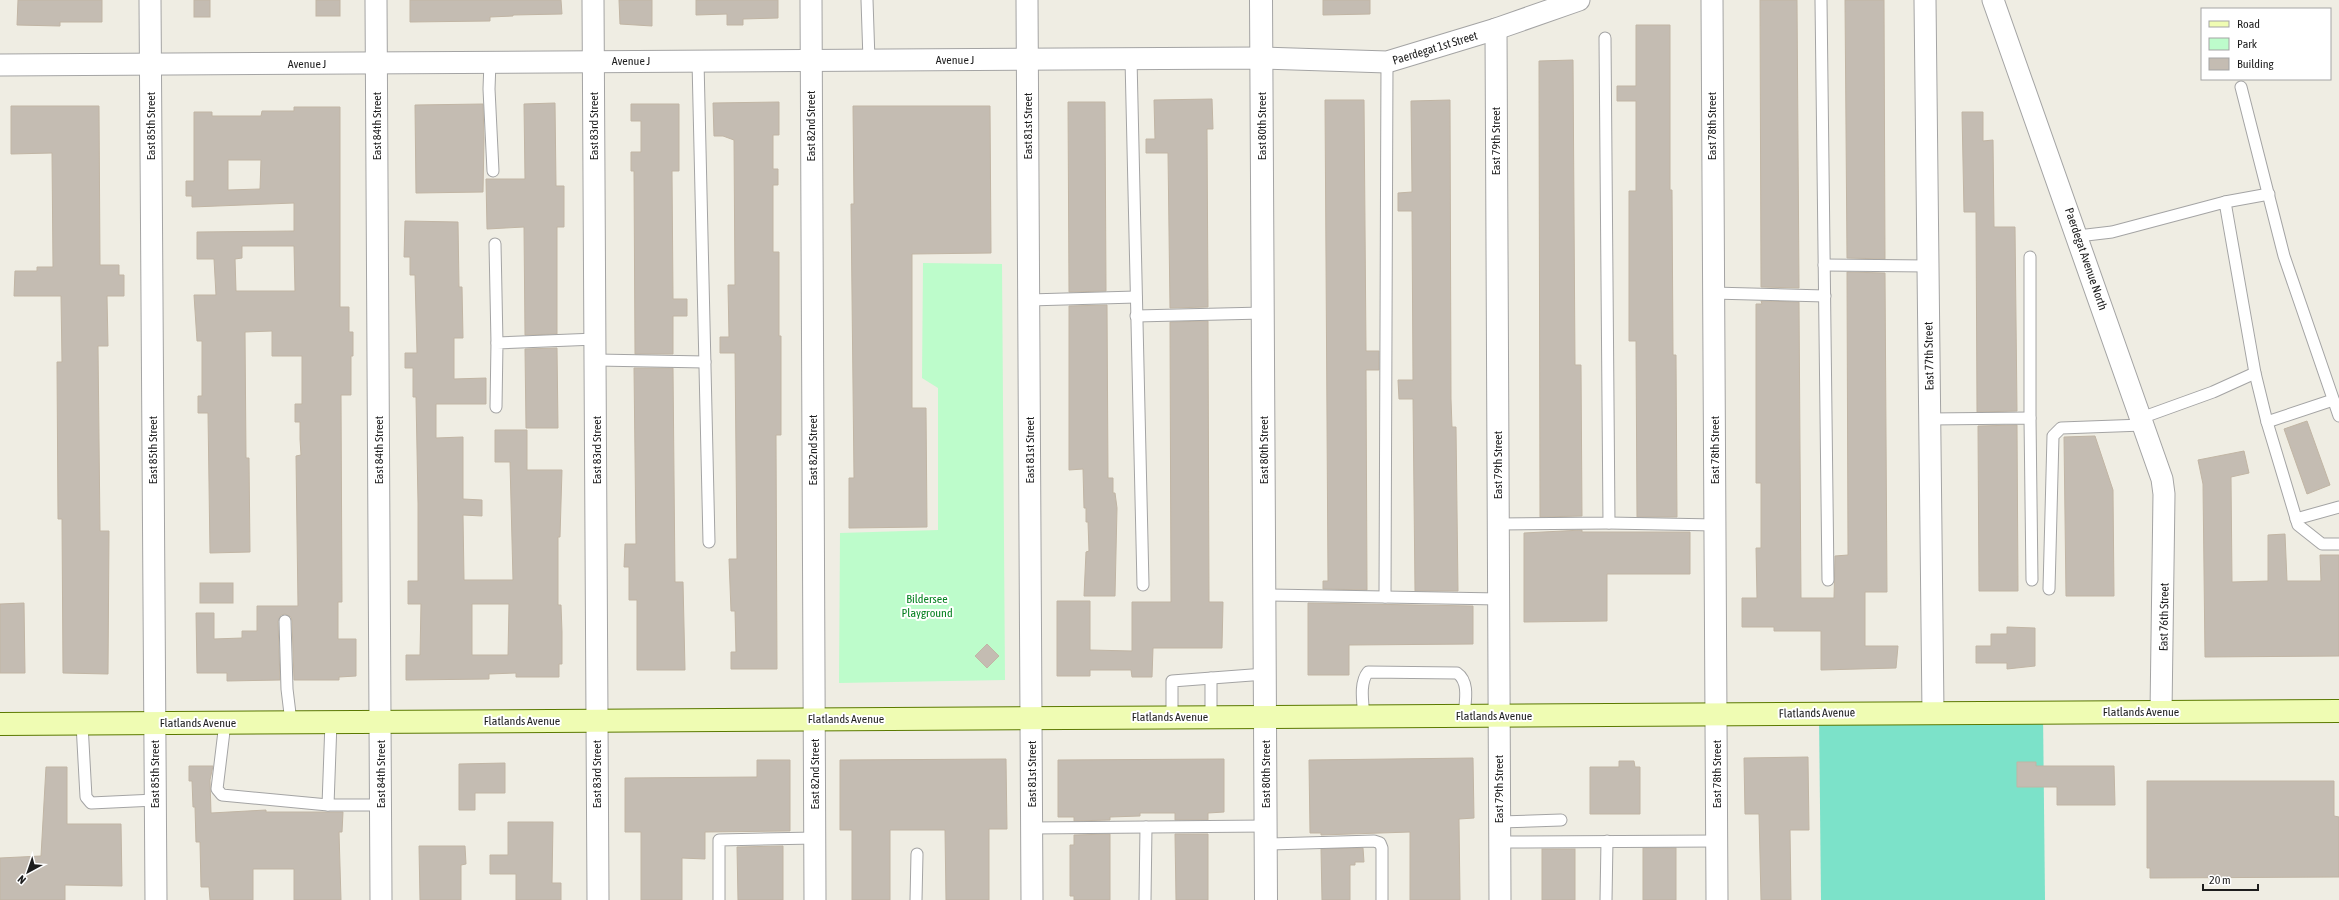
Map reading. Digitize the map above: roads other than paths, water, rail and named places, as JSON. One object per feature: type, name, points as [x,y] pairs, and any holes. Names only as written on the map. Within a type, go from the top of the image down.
[{"type":"main road","name":"Flatlands Avenue","points":[[0,724],[1499,716],[1933,712],[2339,711]]},
{"type":"street","name":"East 85th Street","points":[[150,0],[156,900]]},
{"type":"street","name":"East 84th Street","points":[[376,0],[381,900]]},
{"type":"street","name":"East 83rd Street","points":[[594,0],[598,900]]},
{"type":"street","name":"East 82nd Street","points":[[811,0],[815,900]]},
{"type":"street","name":"East 81st Street","points":[[1027,0],[1032,900]]},
{"type":"street","name":"East 80th Street","points":[[1261,0],[1266,900]]},
{"type":"street","name":"Paerdegat 1st Street","points":[[1262,58],[1388,62],[1496,29],[1579,0]]},
{"type":"street","name":"East 78th Street","points":[[1712,0],[1717,900]]},
{"type":"street","name":"East 77th Street","points":[[1925,0],[1933,712]]},
{"type":"street","name":"Paerdegat Avenue North","points":[[1993,0],[2078,236],[2162,479],[2164,521]]},
{"type":"street","name":"East 79th Street","points":[[1496,29],[1500,900]]},
{"type":"street","name":"Avenue J","points":[[0,65],[1262,58]]},
{"type":"street","name":"East 76th Street","points":[[2161,712],[2164,521]]},
{"type":"lane","points":[[867,0],[869,60]]},
{"type":"lane","points":[[1821,0],[1828,580]]},
{"type":"lane","points":[[1605,38],[1609,523]]},
{"type":"lane","points":[[1131,59],[1143,585]]},
{"type":"lane","points":[[698,61],[709,542]]},
{"type":"lane","points":[[490,62],[489,89],[493,171]]},
{"type":"lane","points":[[1385,597],[1388,62]]},
{"type":"lane","points":[[2241,87],[2284,256],[2339,416]]},
{"type":"lane","points":[[2078,236],[2112,232],[2225,202],[2269,194]]},
{"type":"lane","points":[[2225,202],[2255,373],[2267,422],[2296,519],[2298,525],[2322,544],[2339,544]]},
{"type":"lane","points":[[495,244],[498,344],[496,407]]},
{"type":"lane","points":[[2030,258],[2032,580]]},
{"type":"lane","points":[[1824,265],[1928,266]]},
{"type":"lane","points":[[1713,293],[1825,296]]},
{"type":"lane","points":[[1029,300],[1136,297]]},
{"type":"lane","points":[[1136,316],[1263,314]]},
{"type":"lane","points":[[498,344],[596,339]]},
{"type":"lane","points":[[596,360],[705,362]]},
{"type":"lane","points":[[2049,589],[2053,436],[2061,428],[2142,422],[2255,373]]},
{"type":"lane","points":[[2267,422],[2333,400]]},
{"type":"lane","points":[[1930,419],[2030,418]]},
{"type":"lane","points":[[2296,519],[2339,507]]},
{"type":"lane","points":[[1498,524],[1715,524]]},
{"type":"lane","points":[[1265,595],[1499,599]]},
{"type":"lane","points":[[285,621],[287,689],[291,722]]},
{"type":"lane","points":[[1364,716],[1363,685],[1364,677],[1368,672],[1457,673],[1463,677],[1465,684],[1464,716]]},
{"type":"lane","points":[[1172,717],[1172,681],[1265,674]]},
{"type":"lane","points":[[1211,678],[1211,717]]},
{"type":"lane","points":[[328,805],[331,722]]},
{"type":"lane","points":[[224,723],[217,789],[222,795],[328,805],[381,805]]},
{"type":"lane","points":[[82,724],[86,797],[88,800],[91,803],[155,800]]},
{"type":"lane","points":[[1500,832],[1560,820]]},
{"type":"lane","points":[[1145,900],[1146,827]]},
{"type":"lane","points":[[1032,828],[1146,827],[1374,841],[1380,843],[1382,848],[1382,900]]},
{"type":"lane","points":[[1500,832],[1607,841],[1717,841]]},
{"type":"lane","points":[[719,900],[719,840],[815,838]]},
{"type":"lane","points":[[1606,900],[1607,841]]},
{"type":"lane","points":[[916,900],[917,854]]},
{"type":"park label","name":"Bildersee Playground","points":[[927,606]]}]
